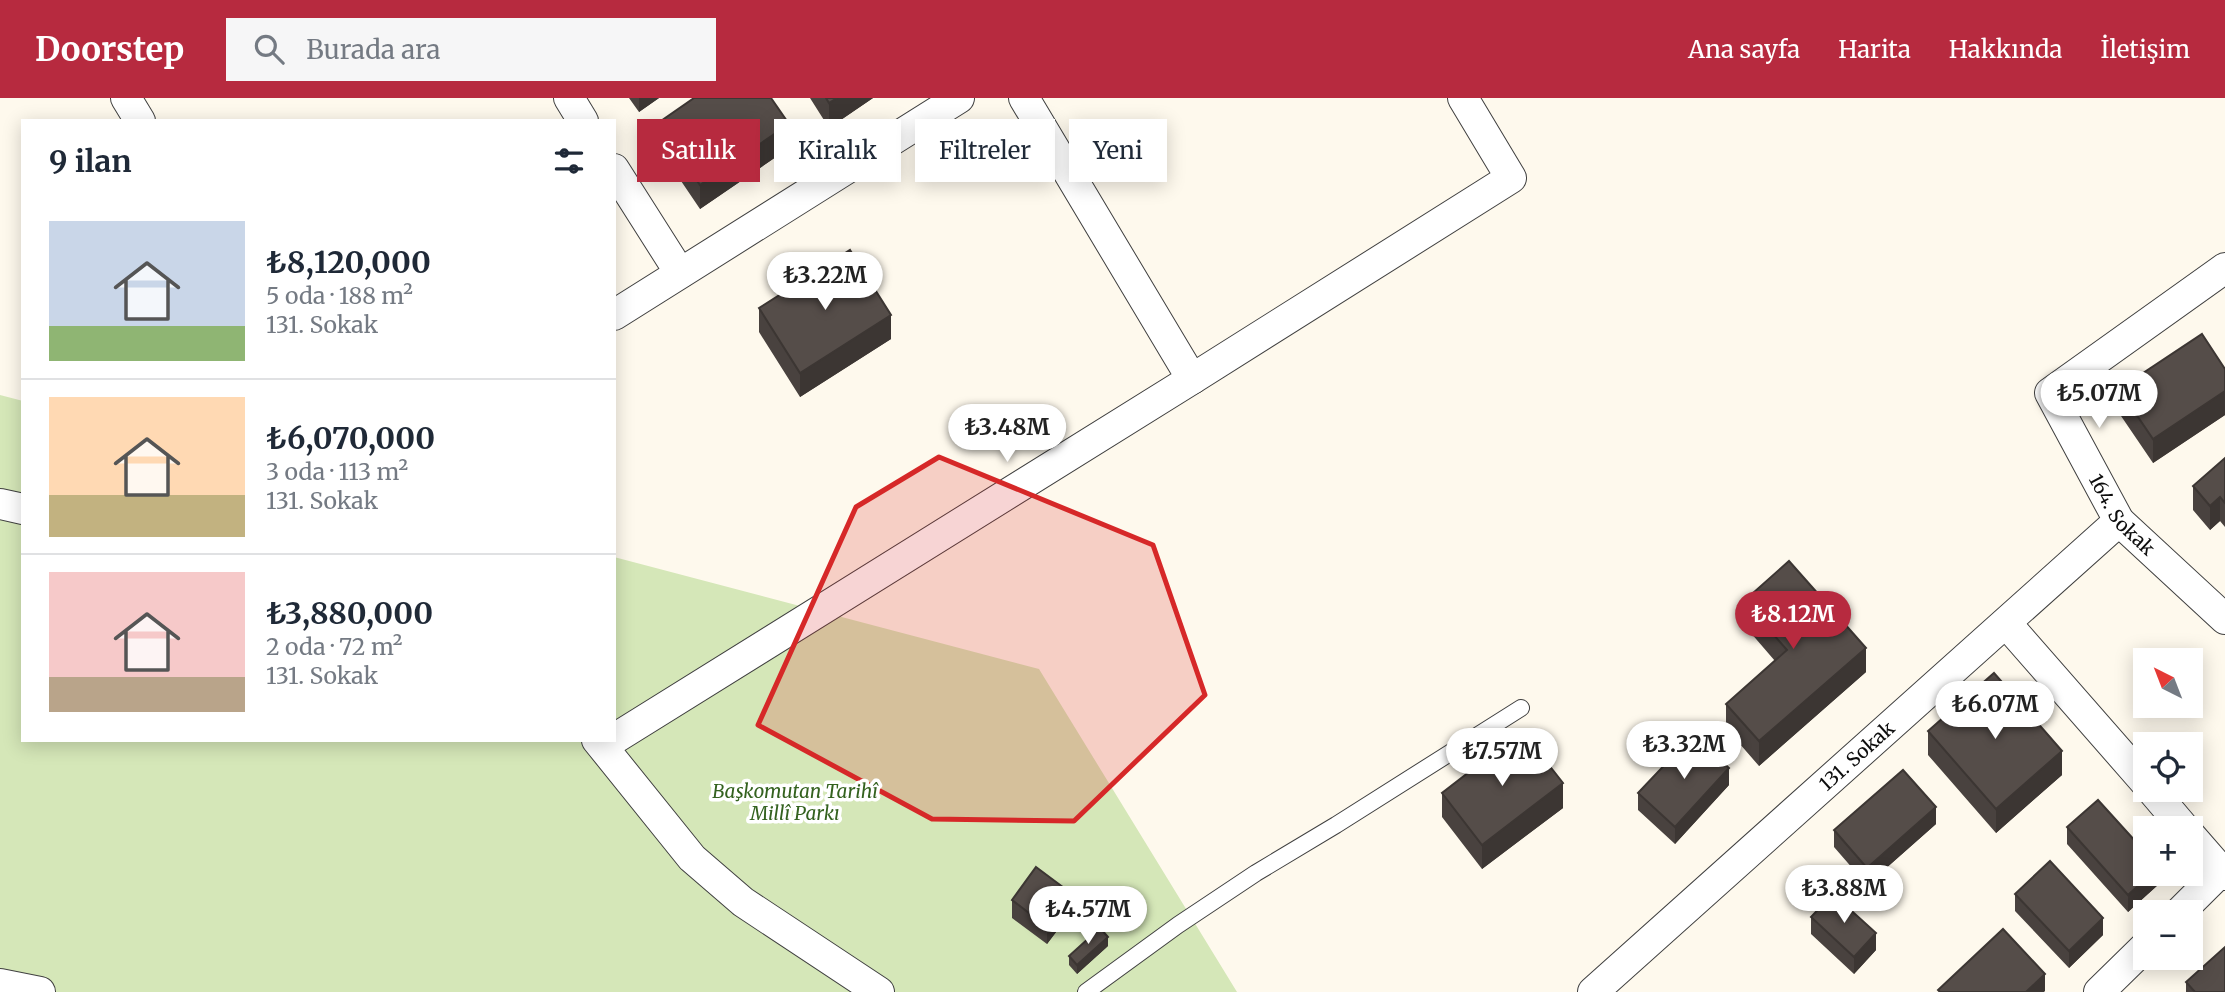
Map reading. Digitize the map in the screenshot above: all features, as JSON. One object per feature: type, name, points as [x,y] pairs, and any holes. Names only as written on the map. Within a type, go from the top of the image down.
[{"type":"street","points":[[127,98],[139,119]]},
{"type":"street","points":[[569,98],[582,119]]},
{"type":"street","points":[[616,313],[959,98]]},
{"type":"street","points":[[1024,98],[1192,379]]},
{"type":"street","points":[[616,735],[1192,379],[1511,178],[1463,98]]},
{"type":"street","points":[[616,172],[680,273]]},
{"type":"street","name":"164. Sokak","points":[[2225,268],[2050,393],[2119,521],[2225,619]]},
{"type":"street","points":[[0,504],[21,509]]},
{"type":"street","name":"131. Sokak","points":[[1593,992],[2119,521]]},
{"type":"street","points":[[2006,623],[2133,768]]},
{"type":"street","points":[[607,742],[692,858],[743,902],[879,992]]},
{"type":"street","points":[[2162,802],[2174,816]]},
{"type":"street","points":[[2193,900],[2224,871],[2203,849]]},
{"type":"street","points":[[2099,992],[2133,959]]},
{"type":"street","points":[[0,984],[40,992]]},
{"type":"lane","points":[[1086,992],[1178,925],[1245,881],[1521,708]]},
{"type":"highlighted area","points":[[939,457],[1153,545],[1205,695],[1074,821],[932,819],[758,725],[856,507]]},
{"type":"green space","name":"Başkomutan Tarihî Millî Parkı","points":[[0,395],[21,400],[21,742],[616,742],[616,558],[1039,669],[1237,992],[0,992]]},
{"type":"building","points":[[694,98],[771,98],[786,119],[774,119],[774,134],[760,144],[760,119],[664,119]]},
{"type":"building","points":[[850,250],[891,315],[800,373],[759,308]]},
{"type":"building","points":[[2202,334],[2225,369],[2225,391],[2153,439],[2119,389]]},
{"type":"building","points":[[2225,458],[2225,503],[2220,497],[2210,506],[2193,486]]},
{"type":"building","points":[[1789,561],[1866,648],[1759,741],[1726,704],[1787,650],[1744,601]]},
{"type":"building","points":[[1994,673],[2062,751],[1996,809],[1928,731]]},
{"type":"building","points":[[1522,731],[1563,783],[1482,845],[1442,793]]},
{"type":"building","points":[[1693,735],[1729,768],[1675,827],[1638,793]]},
{"type":"building","points":[[1903,770],[1936,807],[1867,868],[1834,830]]},
{"type":"building","points":[[2098,800],[2133,839],[2133,886],[2138,886],[2128,895],[2067,827]]},
{"type":"building","points":[[2050,861],[2103,918],[2069,951],[2015,894]]},
{"type":"building","points":[[1036,867],[1072,894],[1047,927],[1012,900]]},
{"type":"building","points":[[1833,894],[1876,933],[1854,957],[1811,917]]},
{"type":"building","points":[[1100,928],[1108,937],[1077,965],[1069,956]]},
{"type":"building","points":[[2003,929],[2045,974],[2026,992],[1938,990]]},
{"type":"building","points":[[2225,947],[2225,992],[2195,992],[2186,982],[2203,970],[2203,967]]}]
